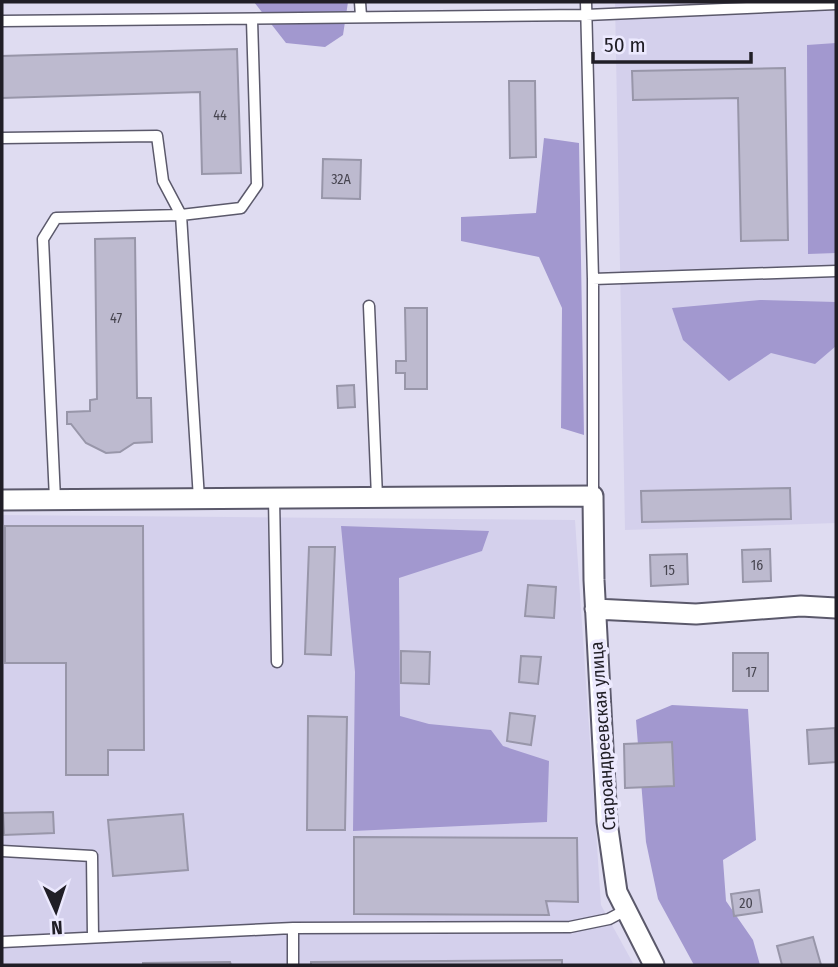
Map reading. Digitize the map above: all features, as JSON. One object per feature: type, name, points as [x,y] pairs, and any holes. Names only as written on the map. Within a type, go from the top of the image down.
[{"type":"street","points":[[2,500],[593,496]]},
{"type":"street","name":"Староандреевская улица","points":[[593,496],[595,609],[607,822],[617,892],[654,965]]},
{"type":"street","points":[[595,609],[696,614],[801,606],[836,608]]},
{"type":"lane","points":[[360,2],[361,16]]},
{"type":"lane","points":[[586,2],[593,279],[593,496]]},
{"type":"lane","points":[[2,21],[586,15],[836,4]]},
{"type":"lane","points":[[55,499],[43,239],[56,218],[181,215],[241,208],[257,185],[252,20]]},
{"type":"lane","points":[[2,138],[157,136],[163,181],[181,215],[200,499]]},
{"type":"lane","points":[[593,279],[836,271]]},
{"type":"lane","points":[[369,306],[377,497]]},
{"type":"lane","points":[[274,498],[277,662]]},
{"type":"lane","points":[[2,851],[92,856],[93,937]]},
{"type":"lane","points":[[2,942],[293,928],[570,927],[609,919],[626,910]]},
{"type":"lane","points":[[293,928],[293,965]]},
{"type":"shaded area","points":[[254,2],[348,2],[343,35],[325,47],[286,43]]},
{"type":"shaded area","points":[[615,2],[836,2],[836,523],[625,530]]},
{"type":"shaded area","points":[[836,43],[836,253],[808,254],[807,45]]},
{"type":"shaded area","points":[[544,138],[579,143],[584,435],[561,428],[562,308],[539,257],[461,241],[461,217],[536,213]]},
{"type":"shaded area","points":[[760,300],[836,302],[836,346],[815,364],[771,353],[729,381],[683,340],[672,308]]},
{"type":"shaded area","points":[[2,515],[575,520],[601,905],[634,965],[2,965]]},
{"type":"shaded area","points":[[341,526],[489,531],[482,551],[399,578],[400,716],[429,724],[491,730],[503,746],[549,761],[547,822],[353,831],[355,672]]},
{"type":"shaded area","points":[[672,705],[748,709],[756,840],[723,860],[726,901],[753,940],[760,965],[694,965],[658,899],[646,842],[636,720]]},
{"type":"building","points":[[237,49],[241,173],[202,174],[200,92],[2,98],[2,56]]},
{"type":"building","points":[[785,68],[788,240],[741,241],[738,98],[633,100],[632,71]]},
{"type":"building","points":[[509,81],[535,81],[536,157],[510,158]]},
{"type":"building","points":[[323,159],[361,160],[360,199],[322,198]]},
{"type":"building","points":[[135,238],[137,398],[151,398],[152,442],[134,443],[120,452],[106,453],[86,443],[71,424],[67,424],[67,412],[90,411],[90,400],[97,399],[95,239]]},
{"type":"building","points":[[405,308],[427,308],[427,389],[405,389],[405,373],[396,373],[396,361],[406,361]]},
{"type":"building","points":[[354,385],[355,407],[338,408],[337,386]]},
{"type":"building","points":[[790,488],[791,519],[642,522],[641,491]]},
{"type":"building","points":[[5,526],[143,526],[144,750],[108,750],[108,775],[66,775],[66,663],[5,663]]},
{"type":"building","points":[[309,547],[335,547],[331,655],[305,654]]},
{"type":"building","points":[[770,549],[771,581],[743,582],[742,550]]},
{"type":"building","points":[[687,554],[688,584],[651,586],[650,555]]},
{"type":"building","points":[[528,585],[556,587],[554,618],[525,616]]},
{"type":"building","points":[[401,651],[430,652],[429,684],[401,683]]},
{"type":"building","points":[[733,653],[768,653],[768,691],[733,691]]},
{"type":"building","points":[[521,656],[541,657],[538,684],[519,682]]},
{"type":"building","points":[[510,713],[535,716],[531,745],[507,741]]},
{"type":"building","points":[[308,716],[347,717],[345,830],[307,830]]},
{"type":"building","points":[[835,728],[836,762],[809,764],[807,730]]},
{"type":"building","points":[[672,742],[674,786],[625,788],[624,744]]},
{"type":"building","points":[[53,812],[54,833],[4,835],[3,813]]},
{"type":"building","points":[[183,814],[188,870],[113,876],[108,820]]},
{"type":"building","points":[[354,837],[577,838],[578,902],[546,901],[549,915],[354,914]]},
{"type":"building","points":[[759,890],[762,912],[734,916],[731,894]]},
{"type":"building","points":[[813,937],[821,965],[782,965],[777,946]]},
{"type":"building","points":[[562,960],[562,965],[311,965],[311,962]]},
{"type":"building","points":[[230,962],[231,965],[143,965],[143,963]]}]
